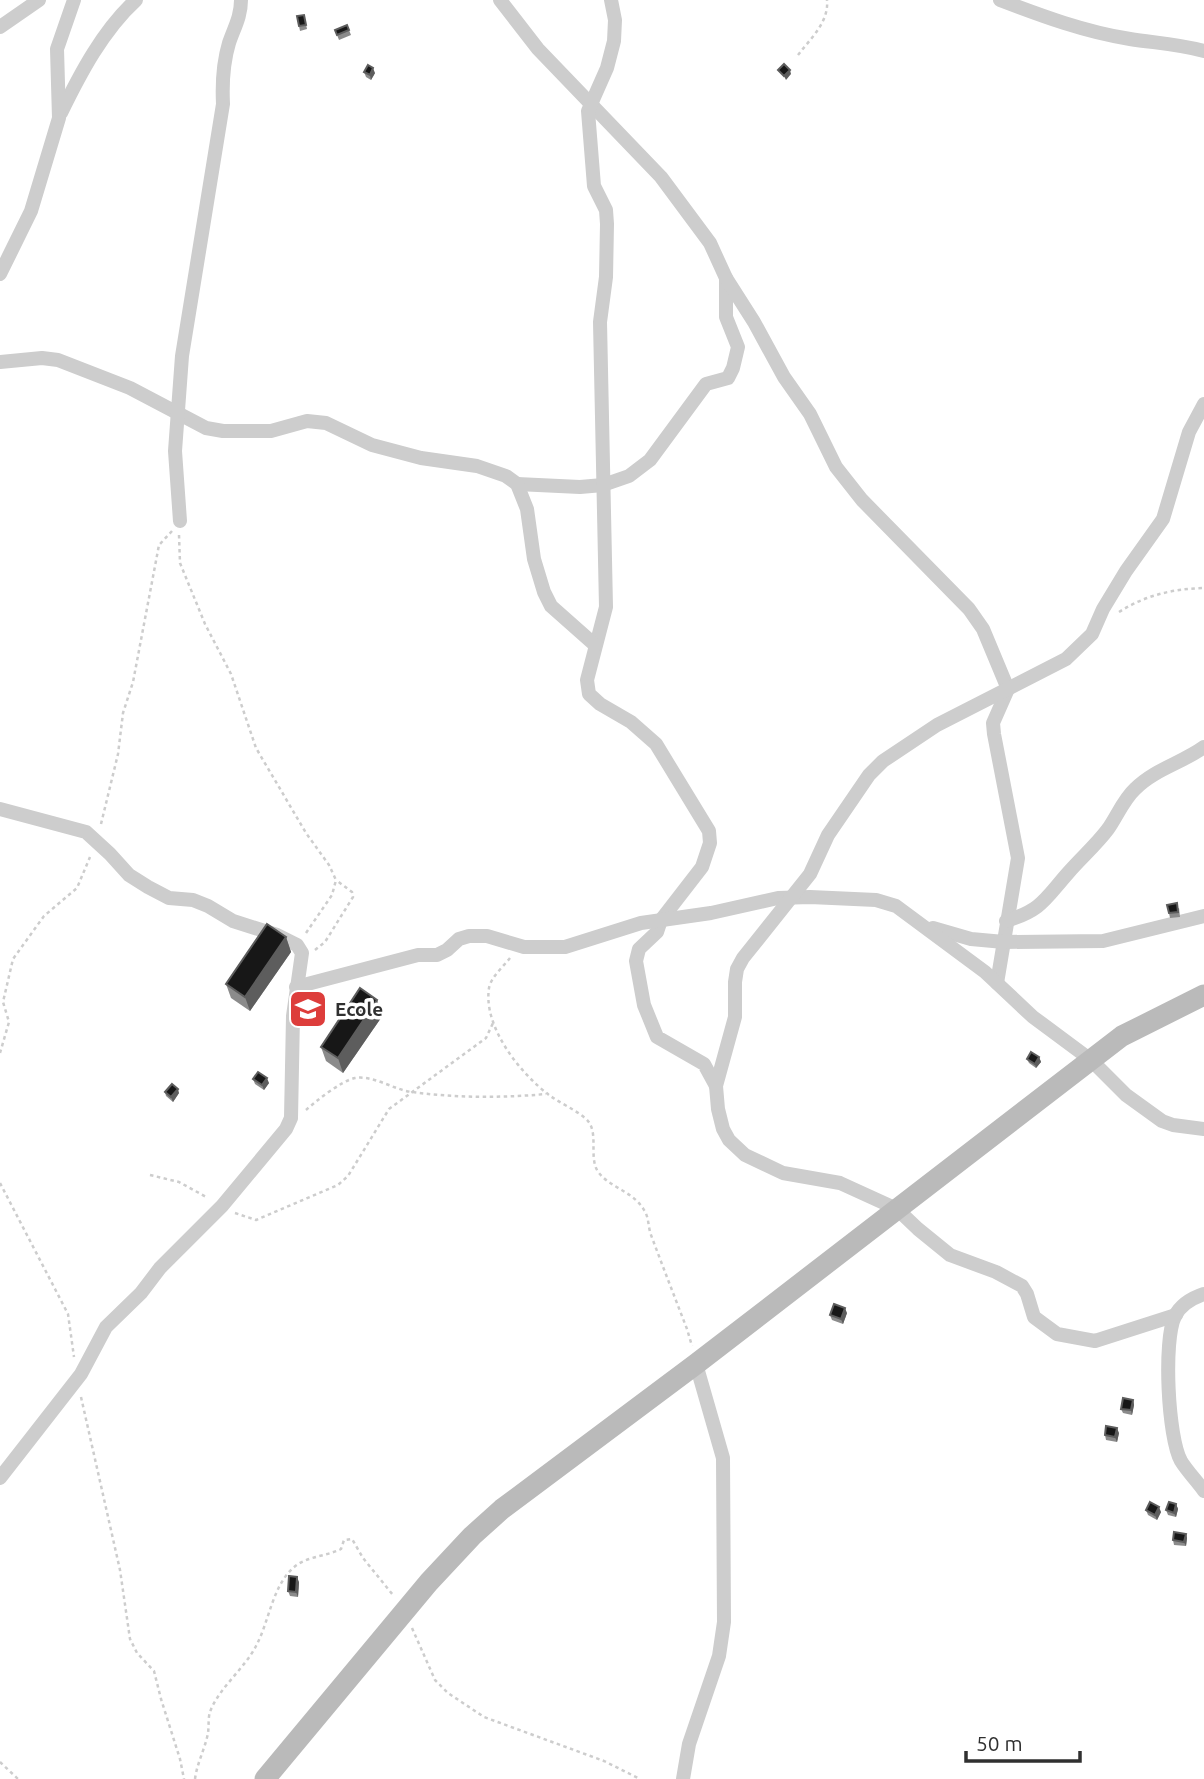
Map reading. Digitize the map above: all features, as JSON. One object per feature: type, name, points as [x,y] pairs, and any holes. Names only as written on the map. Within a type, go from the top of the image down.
[{"type":"street","points":[[0,27],[39,0]]},
{"type":"street","points":[[59,118],[57,49],[74,0]]},
{"type":"street","points":[[0,274],[31,211],[59,118],[78,79],[125,10],[136,0]]},
{"type":"street","points":[[180,521],[175,451],[182,356],[223,104],[222,79],[229,42],[238,23],[241,0]]},
{"type":"street","points":[[500,0],[538,49],[661,177],[710,243],[726,278],[784,377],[810,414],[836,467],[862,500],[969,609],[983,629],[1008,689],[993,723],[1018,859],[997,983]]},
{"type":"street","points":[[611,0],[615,20],[614,41],[607,68],[588,111],[592,175],[594,186],[606,210],[607,224],[606,277],[600,322],[606,607],[587,680],[589,694],[600,704],[631,722],[656,744],[709,831],[710,843],[702,867],[661,920],[657,932],[639,949],[636,961],[644,1005],[657,1037],[704,1064],[716,1086]]},
{"type":"street","points":[[1000,0],[1040,16],[1086,29],[1129,39],[1178,43],[1204,51]]},
{"type":"street","points":[[517,484],[580,487],[603,485],[629,476],[650,460],[706,384],[728,378],[733,368],[738,347],[726,317],[726,278]]},
{"type":"street","points":[[0,362],[42,358],[58,360],[131,388],[205,428],[223,431],[271,431],[307,421],[326,423],[372,445],[421,458],[477,467],[506,476],[517,484],[527,509],[534,559],[551,606],[596,645]]},
{"type":"street","points":[[1175,1315],[1096,1341],[1057,1334],[1034,1317],[1022,1286],[996,1272],[950,1255],[897,1209],[840,1183],[783,1173],[745,1155],[729,1140],[723,1129],[716,1086],[735,1017],[737,969],[810,874],[828,835],[869,775],[883,761],[937,725],[1066,659],[1092,634],[1103,609],[1126,571],[1163,519],[1189,432],[1204,404]]},
{"type":"street","points":[[1189,432],[1204,419]]},
{"type":"street","points":[[1006,921],[1028,914],[1050,897],[1066,875],[1101,839],[1133,791],[1153,773],[1204,747]]},
{"type":"street","points":[[0,810],[86,832],[129,875],[169,898],[193,900],[233,920],[276,935],[299,949],[291,1118],[286,1129],[222,1206],[106,1327],[77,1380],[0,1478]]},
{"type":"street","points":[[296,987],[418,955],[437,955],[459,939],[469,936],[487,936],[524,947],[565,947],[641,923],[711,913],[778,898],[876,900],[896,906],[925,926],[997,983],[1033,1017],[1091,1060],[1126,1095],[1163,1121],[1204,1129]]},
{"type":"street","points":[[925,926],[971,939],[1004,942],[1103,941],[1204,916]]},
{"type":"street","points":[[265,1779],[405,1611],[472,1536],[502,1509],[696,1364],[1132,1029],[1204,995]]},
{"type":"street","points":[[1204,1294],[1188,1301],[1175,1315],[1168,1356],[1173,1430],[1180,1459],[1204,1491]]},
{"type":"street","points":[[683,1779],[689,1744],[719,1656],[724,1622],[723,1458],[696,1364]]},
{"type":"path","points":[[798,55],[824,20],[828,8],[827,0]]},
{"type":"path","points":[[0,1053],[9,1022],[3,1002],[13,959],[44,916],[77,888],[97,841],[118,754],[123,713],[133,682],[159,545],[180,521]]},
{"type":"path","points":[[180,521],[180,563],[205,624],[231,674],[256,748],[306,833],[329,865],[335,880],[352,892],[351,902],[325,942],[317,950],[299,949],[332,895],[335,880]]},
{"type":"path","points":[[1115,614],[1140,599],[1161,593],[1204,588]]},
{"type":"path","points":[[524,947],[492,979],[489,1008],[493,1024],[518,1064],[548,1094],[586,1118],[592,1125],[599,1173],[637,1201],[646,1211],[649,1230],[687,1329],[696,1364]]},
{"type":"path","points":[[150,1175],[179,1182],[241,1216],[256,1220],[338,1185],[348,1176],[389,1109],[486,1038],[493,1024]]},
{"type":"path","points":[[286,1129],[318,1099],[354,1078],[368,1079],[409,1092],[513,1097],[548,1094]]},
{"type":"path","points":[[0,1183],[68,1314],[77,1380],[117,1558],[130,1639],[137,1653],[155,1671],[184,1779]]},
{"type":"path","points":[[195,1779],[208,1735],[210,1712],[257,1645],[282,1582],[291,1569],[302,1561],[332,1553],[341,1549],[344,1540],[352,1539],[363,1559],[405,1611],[428,1668],[448,1693],[484,1717],[593,1756],[640,1779]]},
{"type":"path","points":[[0,1762],[18,1779]]},
{"type":"building","points":[[304,15],[306,25],[299,26],[297,16]]},
{"type":"building","points":[[347,25],[349,30],[337,35],[335,30]]},
{"type":"building","points":[[784,64],[790,70],[784,76],[778,70]]},
{"type":"building","points":[[368,65],[373,68],[370,75],[364,72]]},
{"type":"building","points":[[1177,903],[1178,912],[1169,913],[1167,905]]},
{"type":"building","points":[[267,924],[286,937],[245,997],[226,984]]},
{"type":"building","points":[[360,988],[377,1000],[338,1058],[321,1047]]},
{"type":"building","points":[[1031,1052],[1039,1057],[1035,1064],[1027,1059]]},
{"type":"building","points":[[258,1072],[267,1078],[262,1085],[253,1079]]},
{"type":"building","points":[[172,1084],[178,1089],[171,1097],[165,1092]]},
{"type":"building","points":[[834,1304],[845,1308],[841,1319],[830,1315]]},
{"type":"building","points":[[1123,1398],[1133,1400],[1131,1410],[1121,1409]]},
{"type":"building","points":[[1106,1426],[1117,1428],[1115,1437],[1105,1435]]},
{"type":"building","points":[[1150,1502],[1159,1507],[1155,1515],[1146,1510]]},
{"type":"building","points":[[1169,1502],[1176,1504],[1174,1513],[1166,1510]]},
{"type":"building","points":[[1174,1532],[1186,1534],[1184,1542],[1173,1540]]},
{"type":"building","points":[[289,1576],[297,1577],[296,1592],[288,1591]]},
{"type":"place","name":"Ecole","points":[[308,1009]]}]
